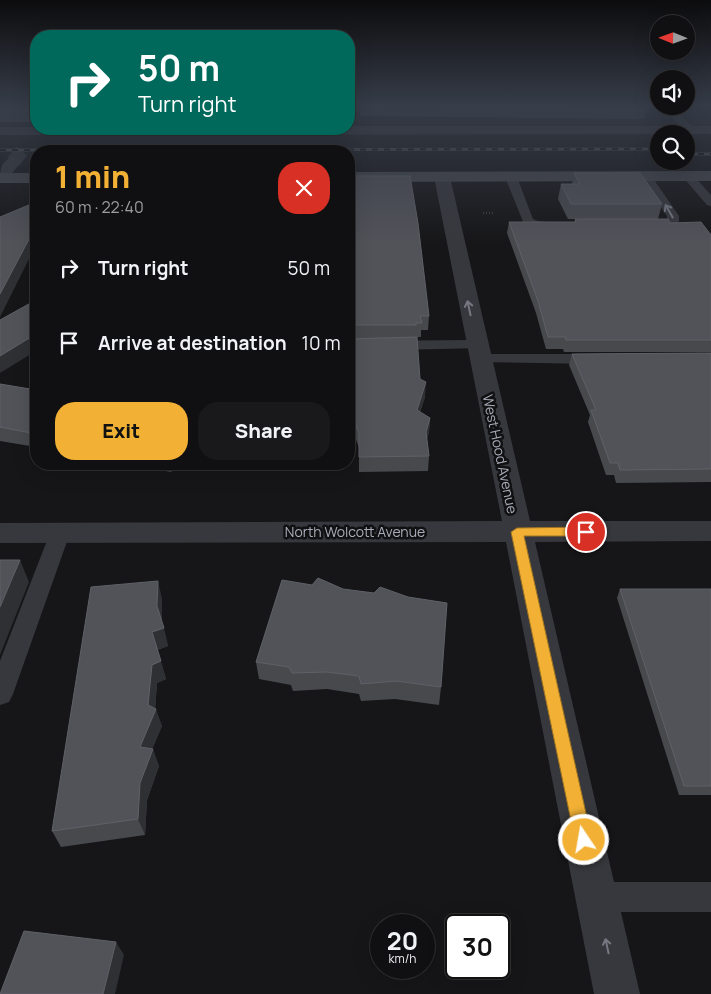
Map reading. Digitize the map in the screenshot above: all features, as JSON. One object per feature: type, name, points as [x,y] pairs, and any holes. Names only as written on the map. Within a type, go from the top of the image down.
[{"type":"main road","points":[[355,177],[711,176]]},
{"type":"main road","points":[[0,178],[30,178]]},
{"type":"street","points":[[0,178],[13,162]]},
{"type":"street","name":"West Hood Avenue","points":[[442,177],[617,994]]},
{"type":"street","name":"North Wolcott Avenue","points":[[0,533],[711,531]]},
{"type":"lane","points":[[511,176],[528,221],[535,225],[563,226]]},
{"type":"lane","points":[[630,225],[668,225],[673,221],[673,216],[646,176]]},
{"type":"lane","points":[[688,176],[711,202]]},
{"type":"lane","points":[[355,346],[613,359]]},
{"type":"lane","points":[[0,694],[60,533]]},
{"type":"lane","points":[[596,897],[711,897]]},
{"type":"path","points":[[482,213],[494,213]]},
{"type":"building","points":[[574,173],[640,173],[662,204],[571,204],[561,184],[580,184]]},
{"type":"building","points":[[355,176],[410,176],[418,223],[429,316],[420,316],[422,323],[416,323],[416,325],[355,325]]},
{"type":"building","points":[[30,204],[30,237],[0,294],[0,217]]},
{"type":"building","points":[[575,219],[668,219],[670,223],[701,222],[711,235],[711,340],[566,340],[565,337],[548,337],[538,301],[509,222],[576,222]]},
{"type":"building","points":[[30,303],[30,338],[0,356],[0,320]]},
{"type":"building","points":[[417,337],[420,379],[426,382],[417,410],[430,418],[426,432],[429,456],[359,457],[359,433],[355,422],[355,339]]},
{"type":"building","points":[[711,353],[711,469],[620,470],[618,463],[610,463],[591,410],[596,410],[572,354]]},
{"type":"building","points":[[0,384],[30,389],[30,433],[0,427]]},
{"type":"building","points":[[0,560],[20,560],[0,607]]},
{"type":"building","points":[[318,578],[343,589],[374,593],[380,587],[408,597],[447,603],[441,687],[396,681],[361,684],[359,676],[327,672],[292,673],[289,667],[256,662],[282,580],[312,585]]},
{"type":"building","points":[[158,581],[157,606],[164,628],[152,632],[161,661],[152,665],[148,705],[156,709],[140,747],[153,749],[140,783],[138,819],[52,831],[91,587]]},
{"type":"building","points":[[620,589],[711,589],[711,786],[684,786]]},
{"type":"building","points":[[24,931],[116,942],[103,994],[0,994]]},
{"type":"tunnel","points":[[13,162],[22,150]]},
{"type":"railway","points":[[695,154],[711,154]]},
{"type":"route","points":[[584,840],[517,532],[586,532]]}]
